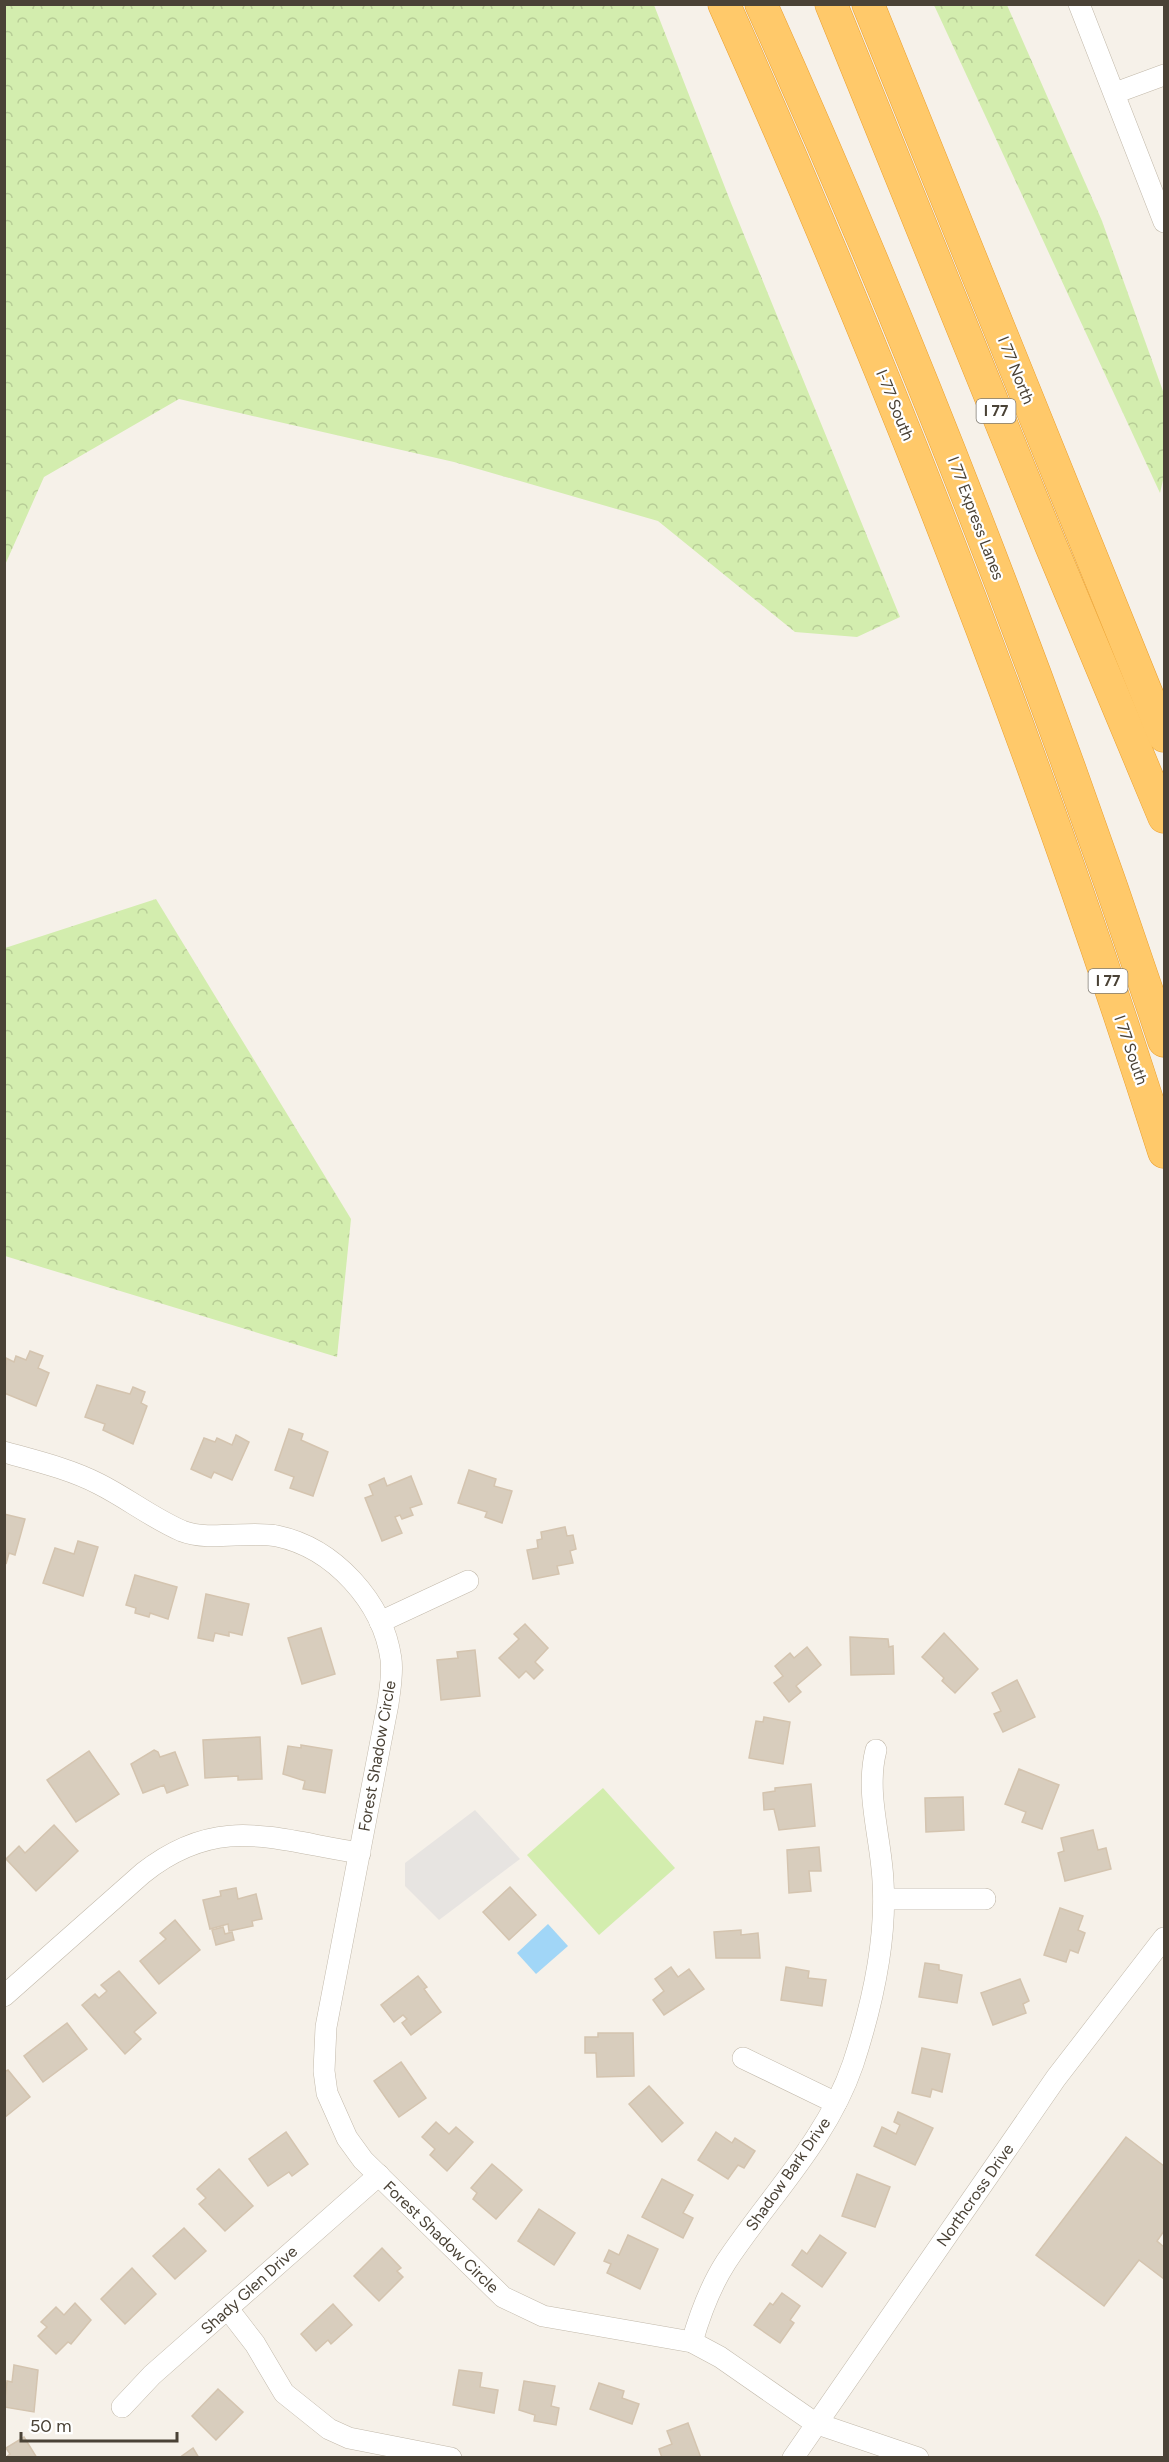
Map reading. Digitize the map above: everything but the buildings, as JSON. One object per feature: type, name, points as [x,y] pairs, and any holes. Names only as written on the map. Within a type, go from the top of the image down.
[{"type":"highway","name":"I-77 South","points":[[724,4],[887,386],[943,526],[1050,812]]},
{"type":"highway","name":"I 77 Express Lanes","points":[[761,4],[860,232],[975,514],[1082,800],[1164,1041]]},
{"type":"highway","name":"I 77","points":[[831,4],[1051,546],[1164,817]]},
{"type":"highway","name":"I 77 North","points":[[868,4],[1164,736]]},
{"type":"highway","points":[[975,514],[1050,812]]},
{"type":"highway","name":"I 77 South","points":[[1050,812],[1164,1152]]},
{"type":"street","points":[[1079,4],[1162,209]]},
{"type":"street","points":[[1114,93],[1164,75]]},
{"type":"street","name":"Forest Shadow Circle","points":[[4,1452],[65,1470],[99,1484],[147,1514],[185,1532],[277,1536],[315,1551],[352,1579],[380,1622],[391,1658],[391,1678],[326,2027],[324,2070],[327,2093],[347,2138],[363,2160],[503,2297],[543,2316],[692,2342],[729,2362],[815,2423],[918,2457]]},
{"type":"street","points":[[380,1622],[468,1581]]},
{"type":"street","name":"Shadow Bark Drive","points":[[692,2342],[709,2292],[725,2264],[815,2140],[836,2103],[853,2064],[872,1999],[884,1899],[872,1779],[876,1750]]},
{"type":"street","name":"Forest Shadow Circle","points":[[4,1996],[143,1873],[165,1856],[189,1844],[234,1834],[360,1853]]},
{"type":"street","points":[[884,1899],[985,1899]]},
{"type":"street","name":"Northcross Drive","points":[[793,2457],[1056,2078],[1164,1938]]},
{"type":"street","points":[[743,2058],[836,2103]]},
{"type":"street","name":"Shady Glen Drive","points":[[122,2407],[152,2375],[379,2175]]},
{"type":"street","points":[[228,2309],[255,2344],[284,2393],[329,2429],[349,2438],[450,2457]]},
{"type":"green space","points":[[5,4],[654,5],[731,203],[900,617],[857,637],[795,632],[658,521],[454,462],[179,399],[44,477],[5,565]]},
{"type":"green space","points":[[934,5],[1007,5],[1102,221],[1164,394],[1164,476],[1160,493]]},
{"type":"green space","points":[[156,899],[351,1219],[337,1357],[5,1256],[5,948]]},
{"type":"green space","points":[[603,1788],[675,1868],[599,1935],[527,1855]]},
{"type":"shaded area","points":[[475,1810],[520,1859],[439,1920],[405,1886],[405,1863]]},
{"type":"water","points":[[548,1924],[568,1946],[536,1974],[517,1953]]}]
